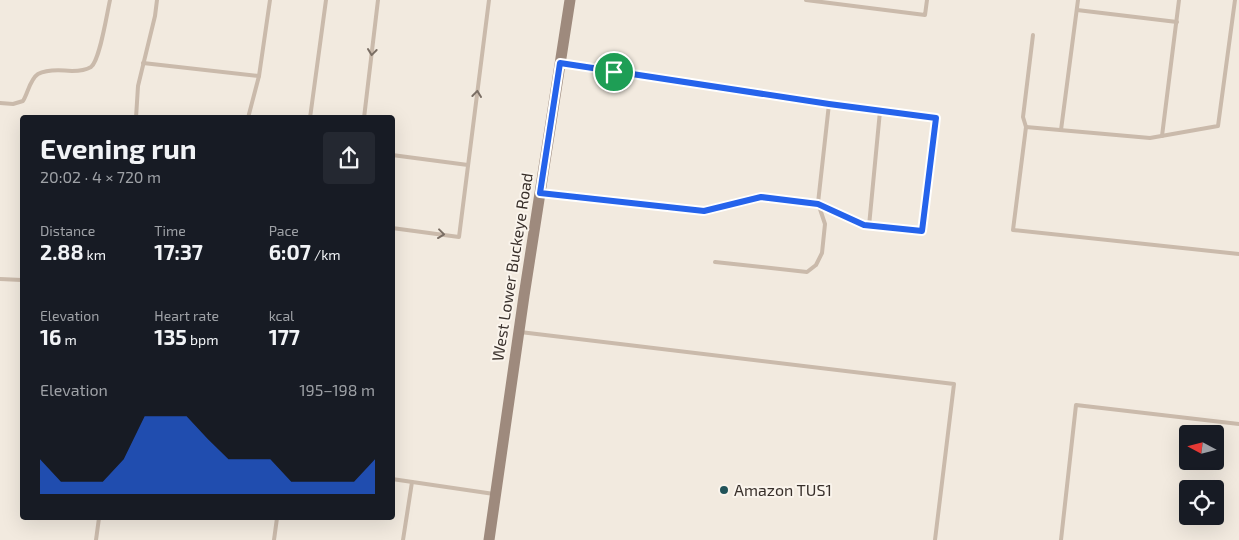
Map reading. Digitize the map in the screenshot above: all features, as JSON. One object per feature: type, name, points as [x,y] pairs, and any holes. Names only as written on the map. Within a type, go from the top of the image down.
[{"type":"main road","name":"West Lower Buckeye Road","points":[[488,540],[570,0]]},
{"type":"lane","points":[[0,103],[13,104],[23,100],[37,74],[50,71],[79,71],[92,66],[98,54],[110,0]]},
{"type":"lane","points":[[136,115],[138,86],[157,0]]},
{"type":"lane","points":[[249,115],[259,76],[270,0]]},
{"type":"lane","points":[[310,115],[326,0]]},
{"type":"lane","points":[[364,115],[378,0]]},
{"type":"lane","points":[[395,228],[460,236],[489,0]]},
{"type":"lane","points":[[806,0],[925,15],[927,0]]},
{"type":"lane","points":[[1062,130],[1078,0]]},
{"type":"lane","points":[[1162,136],[1180,0]]},
{"type":"lane","points":[[1026,127],[1150,138],[1218,126],[1235,0]]},
{"type":"lane","points":[[1077,10],[1177,22]]},
{"type":"lane","points":[[1034,35],[1023,117],[1026,127],[1013,230],[1239,254]]},
{"type":"lane","points":[[143,63],[259,76]]},
{"type":"lane","points":[[540,193],[704,211],[761,197],[818,204],[864,225],[922,231],[936,118],[829,104],[560,63]]},
{"type":"lane","points":[[715,262],[807,272],[816,265],[822,253],[825,224],[818,204],[829,104]]},
{"type":"lane","points":[[869,226],[880,111]]},
{"type":"lane","points":[[395,155],[468,165]]},
{"type":"lane","points":[[0,279],[20,280]]},
{"type":"lane","points":[[519,332],[954,384],[935,540]]},
{"type":"lane","points":[[1060,540],[1076,405],[1239,424]]},
{"type":"lane","points":[[395,480],[495,494]]},
{"type":"lane","points":[[403,540],[412,482]]},
{"type":"lane","points":[[96,540],[99,520]]},
{"type":"lane","points":[[274,540],[277,520]]},
{"type":"place","name":"Amazon TUS1","points":[[724,490]]},
{"type":"route","points":[[560,63],[614,72],[936,118],[922,231],[864,225],[818,204],[761,197],[704,211],[540,193],[560,63]]}]
